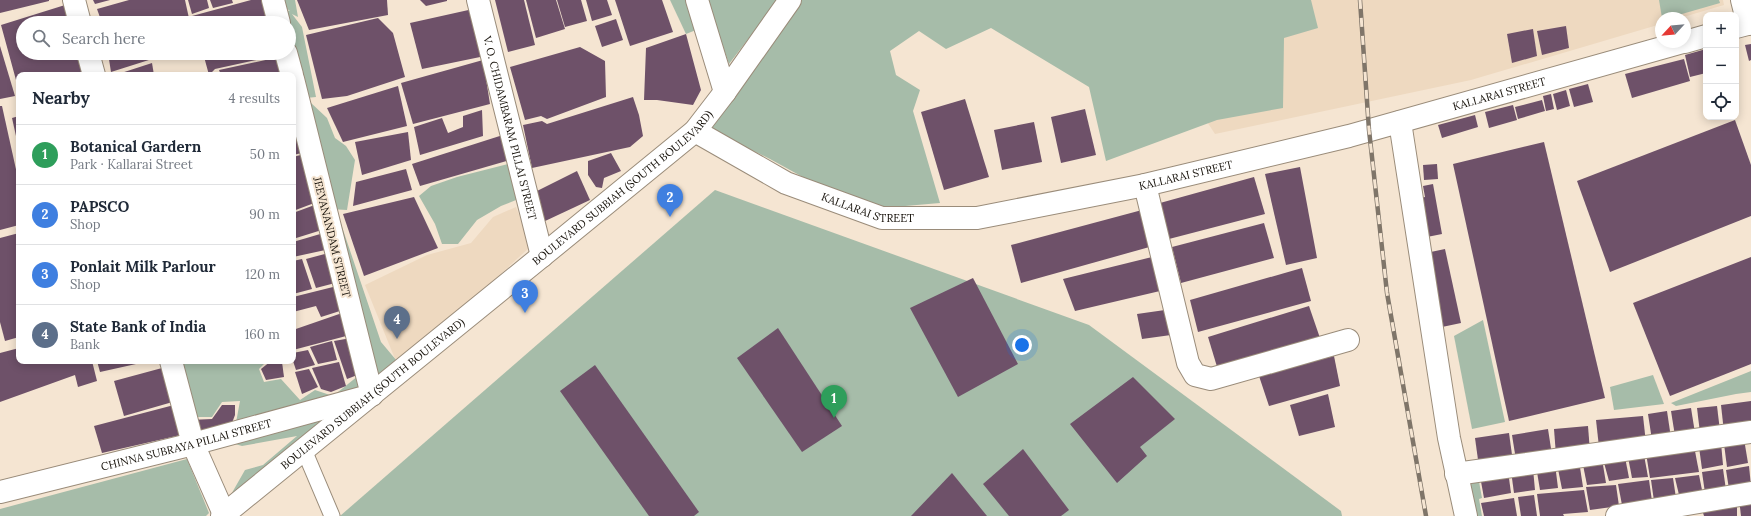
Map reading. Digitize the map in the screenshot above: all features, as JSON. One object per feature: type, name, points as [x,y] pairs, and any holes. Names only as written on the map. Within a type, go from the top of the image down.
[{"type":"street","points":[[74,0],[78,16]]},
{"type":"street","points":[[273,0],[277,16]]},
{"type":"street","name":"V. O. CHIDAMBARAM PILLAI STREET","points":[[478,0],[542,256]]},
{"type":"street","points":[[697,0],[726,92]]},
{"type":"street","name":"BOULEVARD SUBBIAH (SOUTH BOULEVARD)","points":[[223,515],[695,131],[726,92],[790,0]]},
{"type":"street","points":[[1742,0],[1745,25]]},
{"type":"street","name":"KALLARAI STREET","points":[[1691,40],[1703,37]]},
{"type":"street","name":"KALLARAI STREET","points":[[695,131],[786,183],[882,218],[977,218],[1145,185],[1349,136],[1392,122],[1400,122],[1663,48]]},
{"type":"street","points":[[90,60],[93,72]]},
{"type":"street","points":[[288,60],[291,72]]},
{"type":"street","name":"JEEVANANDAM STREET","points":[[296,91],[372,395]]},
{"type":"street","points":[[1400,122],[1448,438],[1466,516]]},
{"type":"street","points":[[1145,185],[1188,362],[1195,375],[1211,379],[1348,340]]},
{"type":"street","points":[[172,364],[193,444],[223,515]]},
{"type":"street","name":"CHINNA SUBRAYA PILLAI STREET","points":[[0,492],[193,444],[372,395]]},
{"type":"street","points":[[1456,474],[1751,432]]},
{"type":"street","points":[[1617,516],[1751,493]]},
{"type":"lane","points":[[304,450],[332,516]]},
{"type":"shaded area","points":[[1127,0],[1723,0],[1724,5],[1691,15],[1691,12],[1655,12],[1655,26],[1471,80],[1215,134]]},
{"type":"shaded area","points":[[516,207],[531,246],[413,355],[395,359],[365,285],[427,255],[471,243],[493,217]]},
{"type":"green space","points":[[275,0],[295,0],[298,17],[292,14],[294,16],[284,16],[280,9],[290,11]]},
{"type":"green space","points":[[670,0],[692,0],[701,28],[686,34]]},
{"type":"green space","points":[[707,0],[778,0],[729,64]]},
{"type":"green space","points":[[790,0],[1311,0],[1318,28],[1284,38],[1283,108],[1217,120],[1106,161],[1089,87],[991,28],[946,49],[919,31],[890,51],[896,75],[920,90],[913,111],[940,203],[882,208],[810,181],[770,159],[704,127]]},
{"type":"green space","points":[[1659,0],[1719,0],[1720,3],[1689,12],[1661,12]]},
{"type":"green space","points":[[296,19],[302,27],[316,97],[306,98],[295,60]]},
{"type":"green space","points":[[301,101],[310,102],[327,118],[335,138],[346,146],[355,160],[347,210],[330,209]]},
{"type":"green space","points":[[512,163],[521,198],[501,206],[477,220],[458,244],[442,244],[435,224],[419,196],[431,186],[457,177]]},
{"type":"green space","points":[[715,190],[1089,325],[1341,511],[1342,516],[340,516]]},
{"type":"green space","points":[[339,218],[381,342],[402,367],[373,388]]},
{"type":"green space","points":[[1483,320],[1505,422],[1472,429],[1454,336]]},
{"type":"green space","points":[[184,364],[264,364],[259,369],[264,382],[281,379],[300,400],[315,390],[333,396],[363,372],[368,393],[235,428],[240,401],[222,402],[212,417],[192,417],[184,385]]},
{"type":"green space","points":[[1751,371],[1751,392],[1676,406],[1671,403]]},
{"type":"green space","points":[[1653,375],[1664,404],[1614,410],[1610,387]]},
{"type":"green space","points":[[358,402],[225,505],[245,470],[263,465],[297,436],[242,446],[228,442]]},
{"type":"green space","points":[[187,459],[209,513],[206,516],[0,516],[0,509]]},
{"type":"green space","points":[[1478,476],[1482,498],[1479,499],[1482,516],[1469,516],[1460,478]]},
{"type":"building","points":[[0,0],[49,0],[49,1],[0,13]]},
{"type":"building","points":[[93,0],[110,0],[95,4]]},
{"type":"building","points":[[129,0],[185,0],[188,16],[100,16],[97,9]]},
{"type":"building","points":[[188,0],[207,0],[209,8],[192,14]]},
{"type":"building","points":[[210,0],[232,0],[233,3],[213,8]]},
{"type":"building","points":[[251,0],[269,0],[273,16],[192,16]]},
{"type":"building","points":[[297,0],[387,0],[388,15],[309,30]]},
{"type":"building","points":[[420,0],[447,0],[447,1],[426,6]]},
{"type":"building","points":[[495,0],[524,0],[535,45],[508,52]]},
{"type":"building","points":[[526,0],[556,0],[565,29],[536,38]]},
{"type":"building","points":[[557,0],[581,0],[587,21],[565,27]]},
{"type":"building","points":[[586,0],[607,0],[612,15],[592,21]]},
{"type":"building","points":[[615,0],[662,0],[673,32],[630,46]]},
{"type":"building","points":[[65,5],[68,16],[30,16]]},
{"type":"building","points":[[473,9],[485,56],[422,69],[410,23]]},
{"type":"building","points":[[378,18],[393,33],[405,77],[347,96],[322,99],[306,35]]},
{"type":"building","points":[[616,19],[623,40],[602,47],[595,26]]},
{"type":"building","points":[[16,20],[16,60],[79,60],[82,72],[16,72],[16,80],[1,25]]},
{"type":"building","points":[[1566,26],[1569,48],[1542,55],[1537,31]]},
{"type":"building","points":[[1533,29],[1537,56],[1512,63],[1507,34]]},
{"type":"building","points":[[686,34],[701,90],[693,105],[657,100],[644,100],[646,48]]},
{"type":"building","points":[[1751,44],[1751,60],[1749,61],[1745,45]]},
{"type":"building","points":[[0,46],[15,96],[0,99]]},
{"type":"building","points":[[580,47],[605,61],[606,97],[547,119],[541,116],[525,120],[510,67]]},
{"type":"building","points":[[1703,50],[1703,74],[1690,77],[1685,55]]},
{"type":"building","points":[[1684,59],[1690,81],[1632,98],[1625,74]]},
{"type":"building","points":[[109,60],[149,60],[111,72]]},
{"type":"building","points":[[205,60],[256,60],[215,69],[212,72],[208,72]]},
{"type":"building","points":[[265,60],[285,60],[287,72],[220,72],[219,70]]},
{"type":"building","points":[[483,60],[490,104],[413,124],[401,83]]},
{"type":"building","points":[[152,63],[154,72],[124,72]]},
{"type":"building","points":[[1588,84],[1593,102],[1574,107],[1569,89]]},
{"type":"building","points":[[398,86],[407,126],[343,142],[327,108]]},
{"type":"building","points":[[1566,90],[1570,106],[1557,110],[1553,94]]},
{"type":"building","points":[[1551,94],[1554,109],[1546,111],[1543,96]]},
{"type":"building","points":[[633,97],[639,115],[643,136],[630,147],[532,168],[523,125],[542,121],[547,124]]},
{"type":"building","points":[[965,99],[989,177],[944,190],[921,112]]},
{"type":"building","points":[[1542,100],[1545,111],[1518,119],[1515,107]]},
{"type":"building","points":[[1513,105],[1517,120],[1489,128],[1485,112]]},
{"type":"building","points":[[0,106],[2,106],[16,169],[16,226],[0,230]]},
{"type":"building","points":[[1085,109],[1096,155],[1061,163],[1051,117]]},
{"type":"building","points":[[482,110],[483,136],[420,155],[414,127],[442,118],[448,133],[463,127],[463,116]]},
{"type":"building","points":[[1475,115],[1478,127],[1442,138],[1438,125]]},
{"type":"building","points":[[16,117],[16,136],[12,118]]},
{"type":"building","points":[[1735,120],[1751,165],[1751,216],[1610,272],[1577,181]]},
{"type":"building","points":[[1034,122],[1042,162],[1002,170],[994,130]]},
{"type":"building","points":[[299,132],[306,152],[296,154],[296,133]]},
{"type":"building","points":[[408,132],[411,160],[362,175],[355,142]]},
{"type":"building","points":[[506,134],[510,160],[420,186],[412,164]]},
{"type":"building","points":[[1544,142],[1605,398],[1509,421],[1453,164]]},
{"type":"building","points":[[308,153],[317,202],[296,210],[296,156]]},
{"type":"building","points":[[611,153],[621,171],[604,178],[602,188],[596,187],[588,175],[588,161]]},
{"type":"building","points":[[1437,164],[1438,179],[1424,180],[1423,165]]},
{"type":"building","points":[[1300,167],[1317,258],[1286,265],[1265,174]]},
{"type":"building","points":[[406,169],[412,190],[353,206],[356,182]]},
{"type":"building","points":[[577,171],[590,200],[543,222],[535,192]]},
{"type":"building","points":[[1254,177],[1265,214],[1169,239],[1160,203]]},
{"type":"building","points":[[1433,184],[1442,234],[1427,237],[1420,198],[1425,197],[1423,186]]},
{"type":"building","points":[[414,197],[438,248],[364,276],[343,214]]},
{"type":"building","points":[[320,203],[325,229],[296,238],[296,212]]},
{"type":"building","points":[[1142,210],[1153,246],[1021,283],[1011,245]]},
{"type":"building","points":[[1264,223],[1274,258],[1181,283],[1172,247]]},
{"type":"building","points":[[327,232],[330,249],[296,256],[296,241]]},
{"type":"building","points":[[16,234],[16,338],[5,341],[0,322],[0,238]]},
{"type":"building","points":[[1445,249],[1461,323],[1442,327],[1426,253]]},
{"type":"building","points":[[336,251],[339,282],[316,288],[306,259]]},
{"type":"building","points":[[1152,257],[1160,291],[1075,311],[1063,279]]},
{"type":"building","points":[[1751,257],[1751,364],[1670,396],[1633,303]]},
{"type":"building","points":[[302,259],[312,289],[296,293],[296,260]]},
{"type":"building","points":[[1302,268],[1311,301],[1198,332],[1190,300]]},
{"type":"building","points":[[973,278],[1018,364],[958,397],[910,308]]},
{"type":"building","points":[[337,286],[343,310],[321,317],[316,306],[296,311],[296,296]]},
{"type":"building","points":[[1309,306],[1321,341],[1218,370],[1208,337]]},
{"type":"building","points":[[1165,310],[1171,335],[1142,339],[1137,314]]},
{"type":"building","points":[[345,312],[350,335],[296,349],[296,329]]},
{"type":"building","points":[[778,328],[842,426],[802,452],[737,358]]},
{"type":"building","points":[[351,338],[360,374],[347,379],[334,341]]},
{"type":"building","points":[[332,341],[337,360],[318,364],[310,347]]},
{"type":"building","points":[[16,349],[16,364],[93,364],[97,381],[78,387],[75,375],[0,402],[0,353]]},
{"type":"building","points":[[308,350],[315,365],[296,370],[294,364],[296,364],[296,352]]},
{"type":"building","points":[[1334,356],[1340,386],[1269,406],[1259,376]]},
{"type":"building","points":[[339,362],[346,386],[331,392],[321,389],[312,368]]},
{"type":"building","points":[[98,364],[136,364],[100,372]]},
{"type":"building","points":[[267,364],[282,364],[284,377],[266,380],[261,369]]},
{"type":"building","points":[[595,365],[699,512],[694,516],[649,516],[560,391]]},
{"type":"building","points":[[162,368],[176,401],[124,416],[114,381]]},
{"type":"building","points":[[309,369],[318,387],[302,394],[295,372]]},
{"type":"building","points":[[1133,377],[1175,419],[1140,447],[1147,456],[1117,483],[1070,424]]},
{"type":"building","points":[[1328,394],[1335,427],[1299,436],[1290,405]]},
{"type":"building","points":[[1751,401],[1751,428],[1724,432],[1721,405]]},
{"type":"building","points":[[174,405],[181,435],[102,453],[94,426]]},
{"type":"building","points":[[222,405],[235,405],[235,415],[229,431],[198,439],[190,420],[212,419]]},
{"type":"building","points":[[1717,406],[1720,431],[1700,433],[1697,408]]},
{"type":"building","points":[[1691,408],[1695,433],[1675,436],[1671,411]]},
{"type":"building","points":[[1667,411],[1671,438],[1652,440],[1648,414]]},
{"type":"building","points":[[1643,416],[1646,443],[1599,447],[1596,420]]},
{"type":"building","points":[[1588,426],[1590,452],[1556,455],[1554,429]]},
{"type":"building","points":[[1548,429],[1552,455],[1516,460],[1512,435]]},
{"type":"building","points":[[1509,433],[1513,462],[1479,467],[1475,438]]},
{"type":"building","points":[[1744,439],[1748,463],[1727,467],[1724,444]]},
{"type":"building","points":[[1721,443],[1723,465],[1702,469],[1699,447]]},
{"type":"building","points":[[1694,446],[1699,472],[1650,478],[1646,453]]},
{"type":"building","points":[[1023,449],[1069,510],[1061,516],[1009,516],[983,484]]},
{"type":"building","points":[[1644,455],[1648,477],[1632,478],[1628,457]]},
{"type":"building","points":[[1625,457],[1629,478],[1609,481],[1603,459]]},
{"type":"building","points":[[1602,459],[1606,483],[1587,485],[1582,460]]},
{"type":"building","points":[[1579,461],[1583,487],[1562,489],[1557,464]]},
{"type":"building","points":[[1555,464],[1558,488],[1540,490],[1536,466]]},
{"type":"building","points":[[1749,466],[1751,486],[1729,489],[1726,470]]},
{"type":"building","points":[[1533,469],[1535,490],[1514,493],[1511,471]]},
{"type":"building","points":[[1723,469],[1726,490],[1705,493],[1702,472]]},
{"type":"building","points":[[1508,471],[1511,493],[1484,498],[1480,476]]},
{"type":"building","points":[[952,473],[987,516],[911,516]]},
{"type":"building","points":[[1699,475],[1703,495],[1680,499],[1675,478]]},
{"type":"building","points":[[1673,478],[1676,498],[1654,501],[1651,480]]},
{"type":"building","points":[[1649,480],[1652,501],[1622,505],[1618,484]]},
{"type":"building","points":[[1616,485],[1619,506],[1590,510],[1586,487]]},
{"type":"building","points":[[1584,490],[1588,512],[1563,514],[1564,516],[1540,516],[1537,494]]},
{"type":"building","points":[[1534,495],[1537,516],[1521,516],[1518,497]]},
{"type":"building","points":[[1751,496],[1751,516],[1741,516],[1739,499]]},
{"type":"building","points":[[1514,498],[1517,516],[1484,516],[1481,503]]},
{"type":"building","points":[[1737,499],[1737,516],[1704,516],[1701,506]]},
{"type":"railway","points":[[1360,0],[1369,130],[1387,293],[1426,516]]},
{"type":"place","name":"PAPSCO","points":[[670,217]]},
{"type":"place","name":"Ponlait Milk Parlour","points":[[525,313]]},
{"type":"place","name":"State Bank of India","points":[[397,339]]},
{"type":"place","name":"Botanical Gardern","points":[[834,418]]}]
